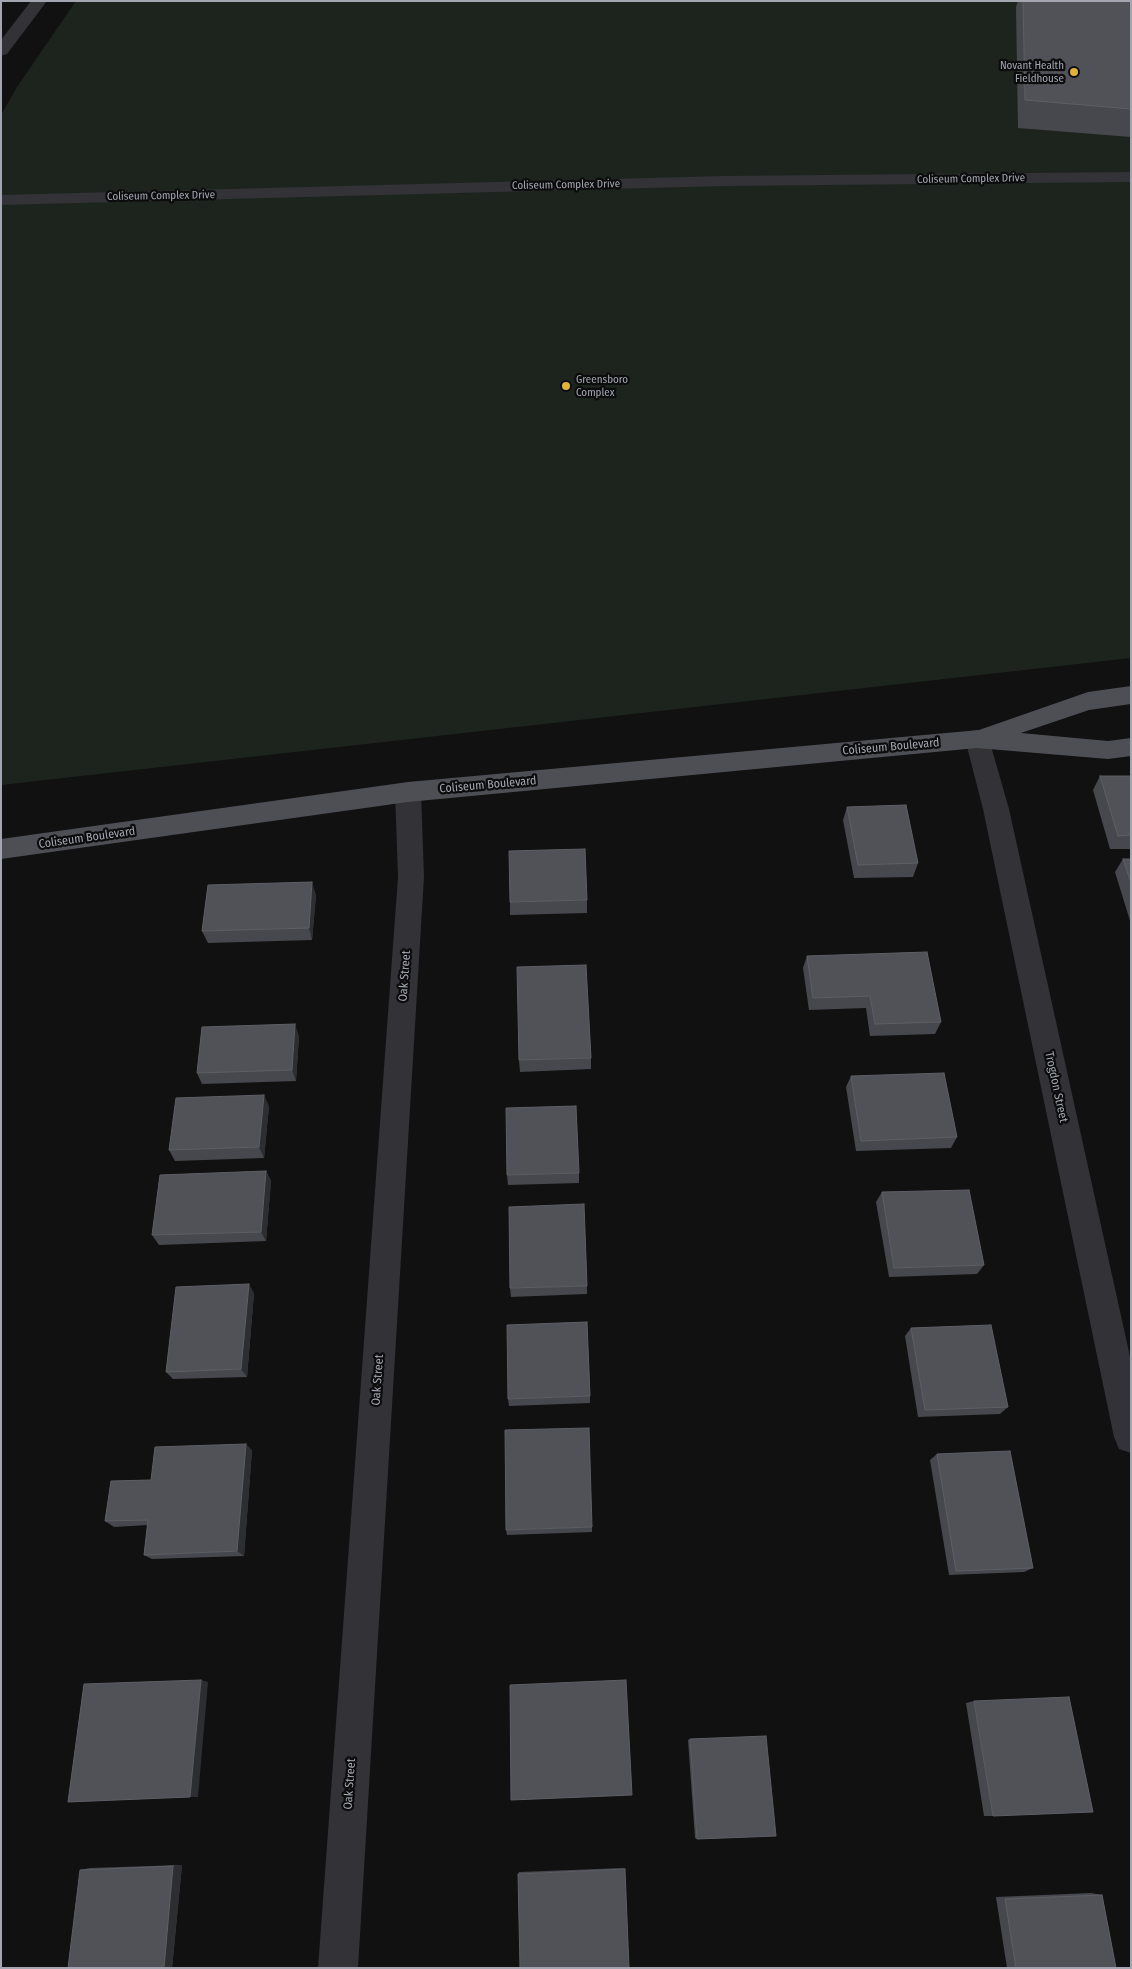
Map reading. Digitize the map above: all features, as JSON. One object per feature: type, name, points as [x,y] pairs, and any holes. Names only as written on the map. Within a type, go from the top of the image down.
[{"type":"main road","name":"Coliseum Boulevard","points":[[977,739],[1088,701],[1131,695]]},
{"type":"main road","name":"Coliseum Boulevard","points":[[1,850],[408,792],[977,739],[1108,750],[1131,747]]},
{"type":"street","points":[[1,51],[39,1]]},
{"type":"street","name":"Coliseum Complex Drive","points":[[1,200],[724,181],[1131,177]]},
{"type":"street","name":"Trogdon Street","points":[[977,739],[996,809],[1131,1437]]},
{"type":"street","name":"Oak Street","points":[[338,1968],[411,877],[408,792]]},
{"type":"shaded area","name":"Greensboro Complex","points":[[76,1],[1131,1],[1131,658],[1,785],[1,115],[17,87]]},
{"type":"building","name":"Novant Health Fieldhouse","points":[[1023,1],[1131,1],[1131,109],[1025,100]]},
{"type":"building","points":[[1100,776],[1131,776],[1131,835],[1118,836]]},
{"type":"building","points":[[906,805],[918,863],[858,865],[847,807]]},
{"type":"building","points":[[585,849],[587,900],[510,902],[509,851]]},
{"type":"building","points":[[1123,859],[1131,859],[1131,883]]},
{"type":"building","points":[[312,882],[309,928],[202,931],[208,885]]},
{"type":"building","points":[[927,952],[941,1022],[875,1024],[870,996],[813,998],[807,956]]},
{"type":"building","points":[[586,965],[591,1058],[519,1060],[517,967]]},
{"type":"building","points":[[295,1024],[292,1070],[197,1073],[202,1027]]},
{"type":"building","points":[[944,1073],[957,1137],[861,1141],[851,1076]]},
{"type":"building","points":[[264,1095],[259,1147],[169,1150],[176,1098]]},
{"type":"building","points":[[576,1106],[579,1173],[507,1175],[506,1108]]},
{"type":"building","points":[[266,1171],[261,1232],[152,1235],[160,1175]]},
{"type":"building","points":[[969,1190],[984,1265],[894,1268],[882,1192]]},
{"type":"building","points":[[584,1204],[587,1286],[510,1288],[509,1207]]},
{"type":"building","points":[[249,1284],[241,1369],[166,1372],[176,1287]]},
{"type":"building","points":[[587,1322],[590,1396],[508,1399],[507,1325]]},
{"type":"building","points":[[991,1325],[1008,1407],[925,1410],[911,1328]]},
{"type":"building","points":[[589,1428],[592,1527],[506,1530],[505,1430]]},
{"type":"building","points":[[246,1444],[237,1551],[144,1555],[148,1520],[105,1521],[111,1481],[151,1480],[155,1447]]},
{"type":"building","points":[[1010,1451],[1033,1568],[956,1571],[937,1454]]},
{"type":"building","points":[[201,1680],[190,1797],[68,1802],[84,1684]]},
{"type":"building","points":[[626,1680],[632,1795],[511,1800],[510,1685]]},
{"type":"building","points":[[1069,1697],[1093,1812],[993,1816],[974,1701]]},
{"type":"building","points":[[766,1736],[776,1836],[697,1839],[690,1739]]},
{"type":"building","points":[[173,1866],[164,1968],[68,1968],[80,1870]]},
{"type":"building","points":[[625,1869],[629,1968],[520,1968],[518,1874]]},
{"type":"building","points":[[1102,1895],[1116,1968],[1016,1968],[1005,1899]]},
{"type":"place","name":"Novant Health Fieldhouse","points":[[1074,72]]},
{"type":"place","name":"Greensboro Complex","points":[[566,386]]}]
